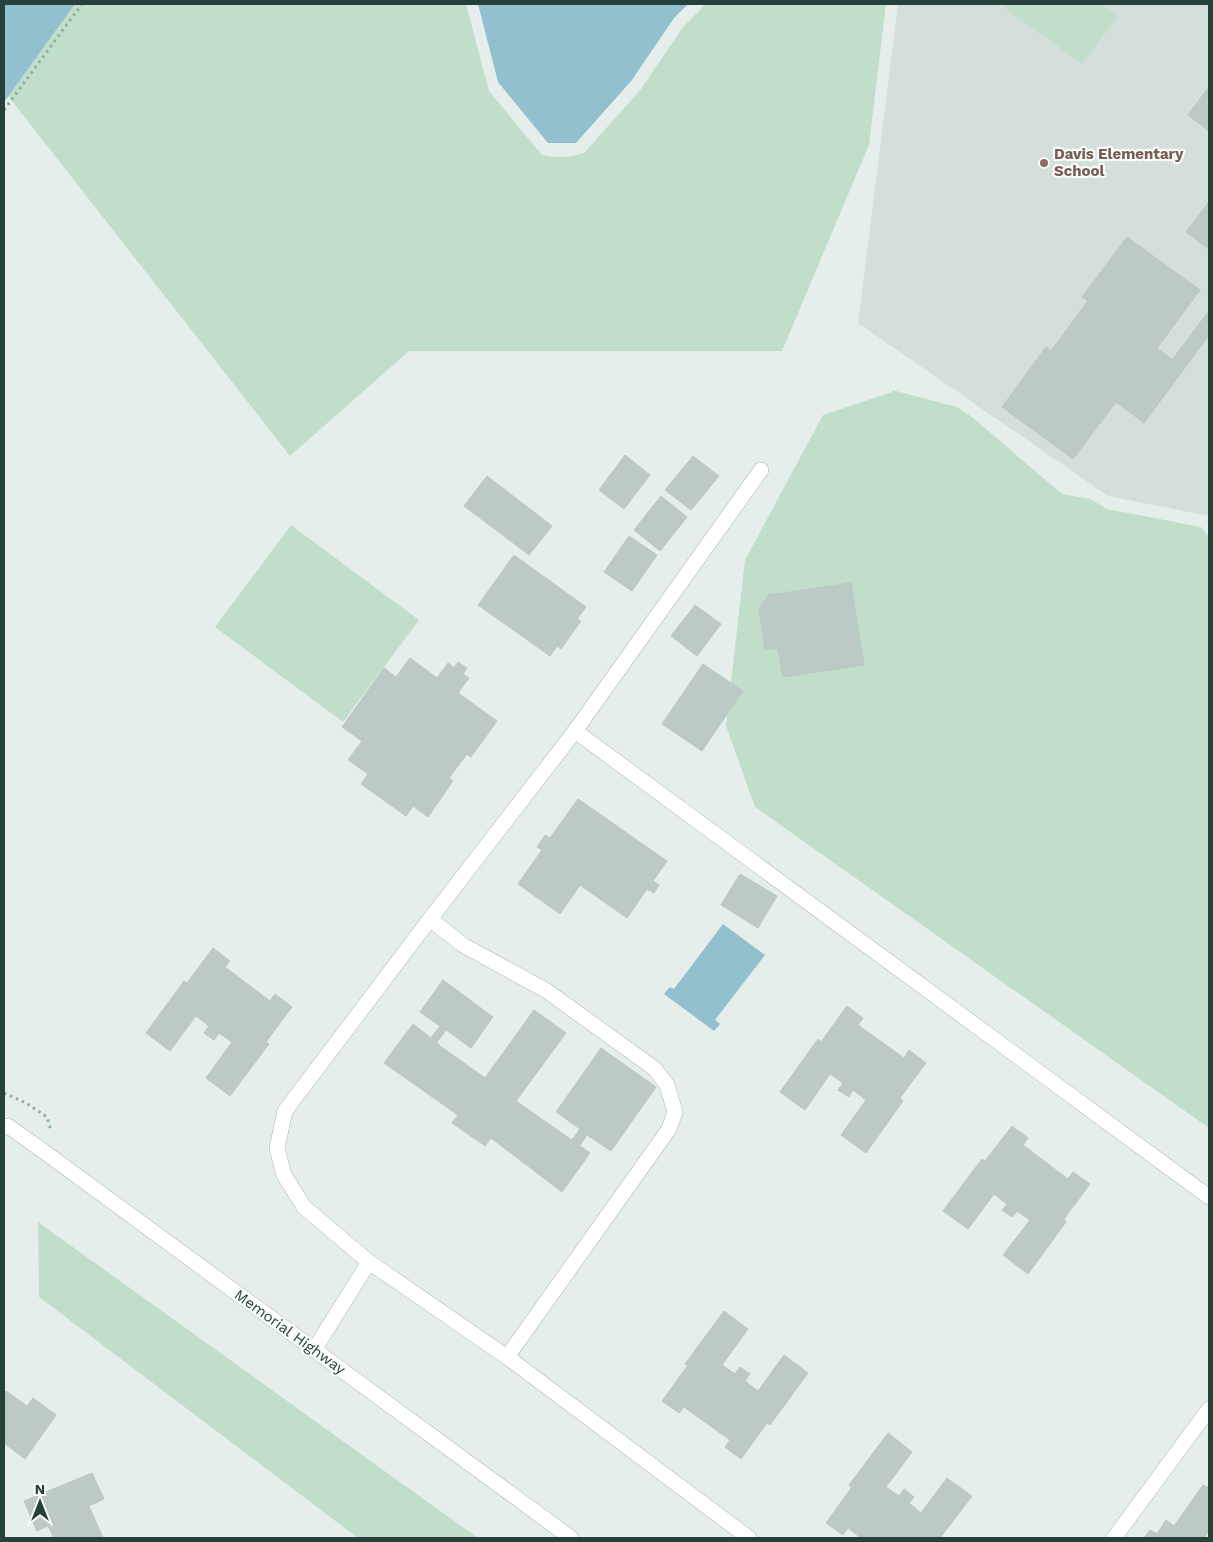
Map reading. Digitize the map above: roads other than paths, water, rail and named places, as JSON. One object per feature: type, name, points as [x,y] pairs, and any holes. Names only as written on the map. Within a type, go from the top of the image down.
[{"type":"street","points":[[749,1538],[507,1357],[369,1262],[304,1207],[284,1175],[277,1148],[285,1111],[575,730],[761,470]]},
{"type":"street","points":[[575,730],[1209,1197]]},
{"type":"street","points":[[430,919],[463,945],[547,991],[655,1069],[667,1086],[674,1112],[669,1128],[507,1357]]},
{"type":"street","name":"Memorial Highway","points":[[6,1127],[571,1538]]},
{"type":"street","points":[[314,1350],[369,1262]]},
{"type":"street","points":[[1114,1538],[1209,1409]]},
{"type":"water","points":[[4,4],[75,4],[4,102]]},
{"type":"water","points":[[478,4],[688,4],[674,18],[632,80],[576,143],[548,143],[498,82]]},
{"type":"water","points":[[723,924],[765,955],[715,1020],[720,1024],[714,1031],[664,994],[670,987],[674,989]]},
{"type":"place","name":"Davis Elementary School","points":[[1044,163]]}]
